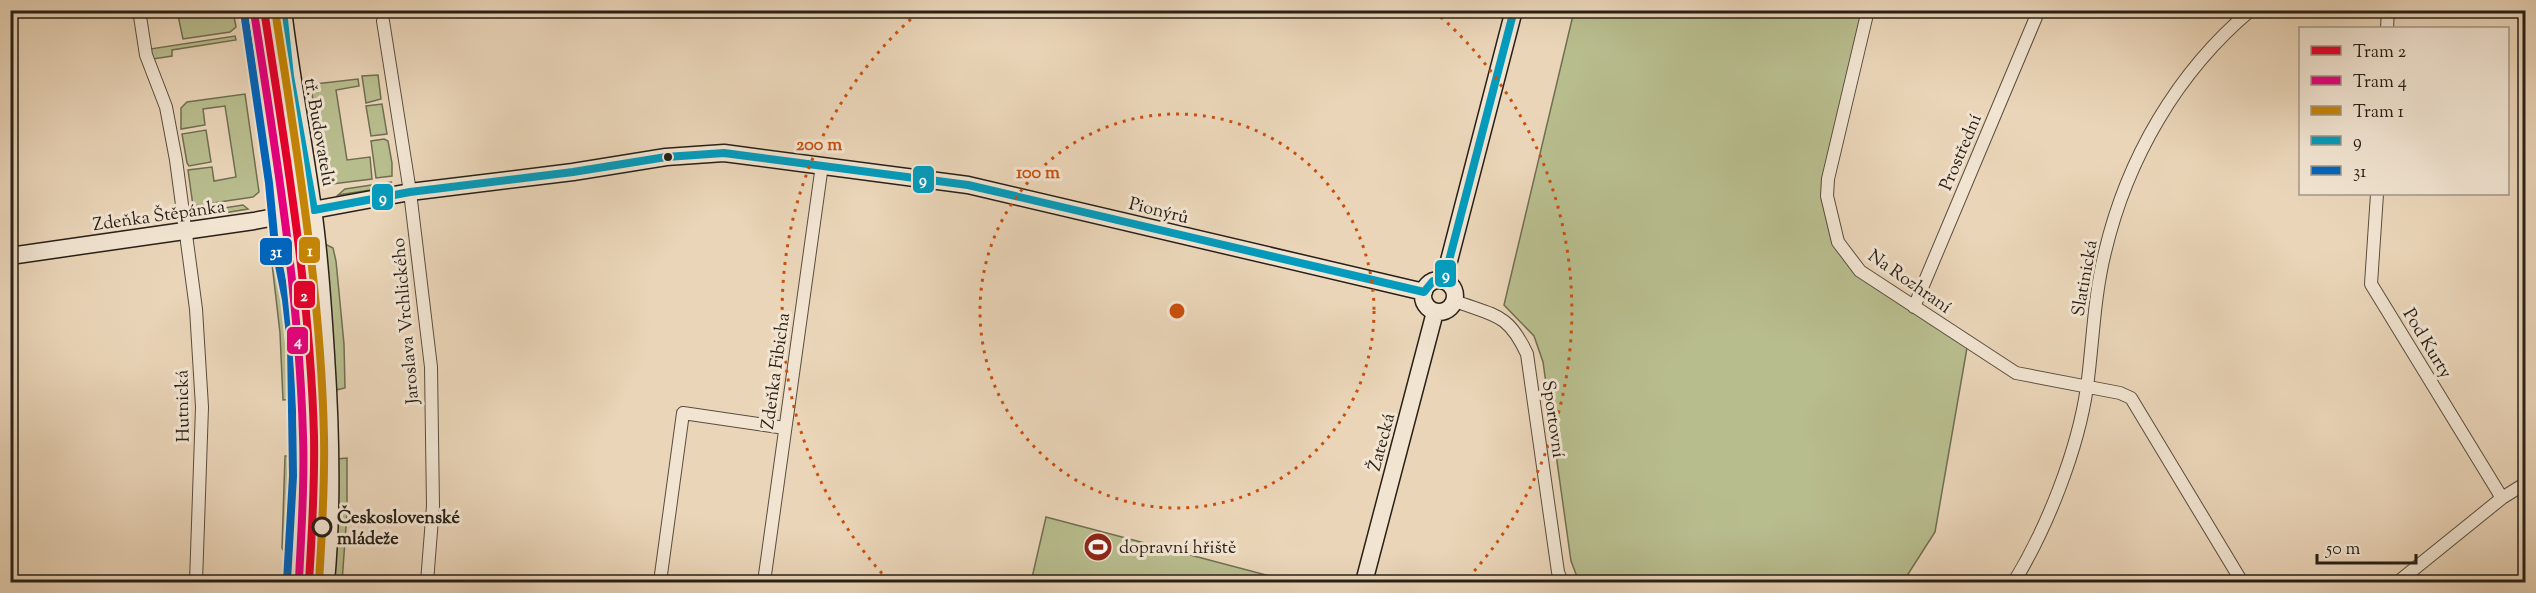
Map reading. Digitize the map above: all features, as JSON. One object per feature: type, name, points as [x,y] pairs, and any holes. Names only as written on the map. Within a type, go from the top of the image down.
[{"type":"street","name":"Hutnická","points":[[139,10],[146,56],[166,107],[196,309],[202,407],[196,582]]},
{"type":"street","points":[[254,10],[286,254],[296,298],[304,422],[304,476],[297,582]]},
{"type":"street","name":"tř. Budovatelů","points":[[283,10],[290,76],[314,210],[322,290],[329,407],[331,522],[326,582]]},
{"type":"street","points":[[1444,280],[1514,10]]},
{"type":"street","name":"Na Rozhraní","points":[[1868,10],[1828,179],[1827,196],[1838,242],[1860,271],[2016,374],[2120,393],[2131,399],[2242,582]]},
{"type":"street","name":"Prostřední","points":[[1914,307],[2040,10]]},
{"type":"street","name":"Slatinická","points":[[2014,582],[2041,532],[2078,429],[2087,388],[2095,311],[2105,253],[2121,195],[2167,104],[2195,66],[2231,27],[2251,10]]},
{"type":"street","points":[[2387,27],[2388,10]]},
{"type":"street","name":"Jaroslava Vrchlického","points":[[383,21],[410,192],[431,367],[433,506],[427,582]]},
{"type":"street","name":"Pionýrů","points":[[314,210],[410,192],[573,172],[666,157],[724,153],[968,185],[1424,292]]},
{"type":"street","name":"Zdeňka Fibicha","points":[[764,582],[822,165]]},
{"type":"street","name":"Pod Kurty","points":[[2377,195],[2371,284],[2502,498]]},
{"type":"street","name":"Zdeňka Štěpánka","points":[[10,256],[314,210]]},
{"type":"street","points":[[1444,280],[1455,290],[1455,301],[1445,312],[1435,312],[1427,307],[1424,292],[1433,281],[1444,280]]},
{"type":"street","name":"Sportovní","points":[[1455,301],[1503,319],[1517,333],[1527,354],[1558,572],[1562,582]]},
{"type":"street","name":"Žatecká","points":[[1364,582],[1435,312]]},
{"type":"street","points":[[660,582],[683,413],[785,429]]},
{"type":"street","points":[[2398,582],[2502,498],[2526,483]]},
{"type":"green space","points":[[177,11],[233,11],[236,27],[230,32],[183,39]]},
{"type":"green space","points":[[1574,11],[1868,11],[1828,179],[1836,235],[1866,275],[1968,342],[1935,532],[1903,582],[1579,582],[1571,561],[1543,362],[1534,336],[1504,305]]},
{"type":"green space","points":[[235,36],[236,40],[172,50],[172,56],[153,59],[150,49]]},
{"type":"green space","points":[[378,75],[381,99],[366,103],[362,76]]},
{"type":"green space","points":[[358,79],[359,86],[336,90],[347,160],[370,157],[372,179],[332,184],[325,176],[311,87],[315,84]]},
{"type":"green space","points":[[245,94],[259,192],[253,197],[193,206],[188,170],[212,167],[214,181],[236,177],[225,106],[203,109],[205,125],[181,129],[181,108],[187,102]]},
{"type":"green space","points":[[382,104],[387,134],[371,136],[366,106]]},
{"type":"green space","points":[[261,116],[270,181],[265,177],[255,117]]},
{"type":"green space","points":[[206,130],[211,162],[189,166],[182,134]]},
{"type":"green space","points":[[384,139],[388,141],[392,176],[376,178],[371,141]]},
{"type":"green space","points":[[392,182],[383,188],[338,195],[345,189]]},
{"type":"green space","points":[[243,205],[248,209],[200,217],[191,213]]},
{"type":"green space","points":[[323,243],[333,248],[336,261],[344,344],[345,388],[336,390],[333,335]]},
{"type":"green space","points":[[280,250],[288,309],[294,399],[283,400],[280,333],[271,255],[273,251]]},
{"type":"green space","points":[[285,456],[295,456],[292,555],[285,553],[282,548]]},
{"type":"green space","points":[[347,458],[347,513],[342,582],[332,582],[337,459]]},
{"type":"green space","name":"dopravní hřiště","points":[[1046,517],[1270,576],[1268,582],[1031,582]]},
{"type":"tram line","name":"2","points":[[264,10],[296,223],[308,329],[314,436],[309,582]]},
{"type":"tram line","name":"1","points":[[275,10],[307,223],[318,330],[324,455],[319,582]]},
{"type":"tram line","name":"4","points":[[254,12],[285,223],[297,329],[303,454],[299,581]]},
{"type":"transit line","name":"9","points":[[283,10],[290,76],[314,210],[410,192],[573,172],[666,157],[724,153],[968,185],[1424,292],[1433,281],[1444,280],[1514,10]]},
{"type":"transit line","name":"31","points":[[244,12],[269,183],[275,246],[286,300],[291,344],[293,476],[287,581]]},
{"type":"place","name":"Československé mládeže","points":[[322,527]]},
{"type":"place","name":"dopravní hřiště","points":[[1098,547]]}]
